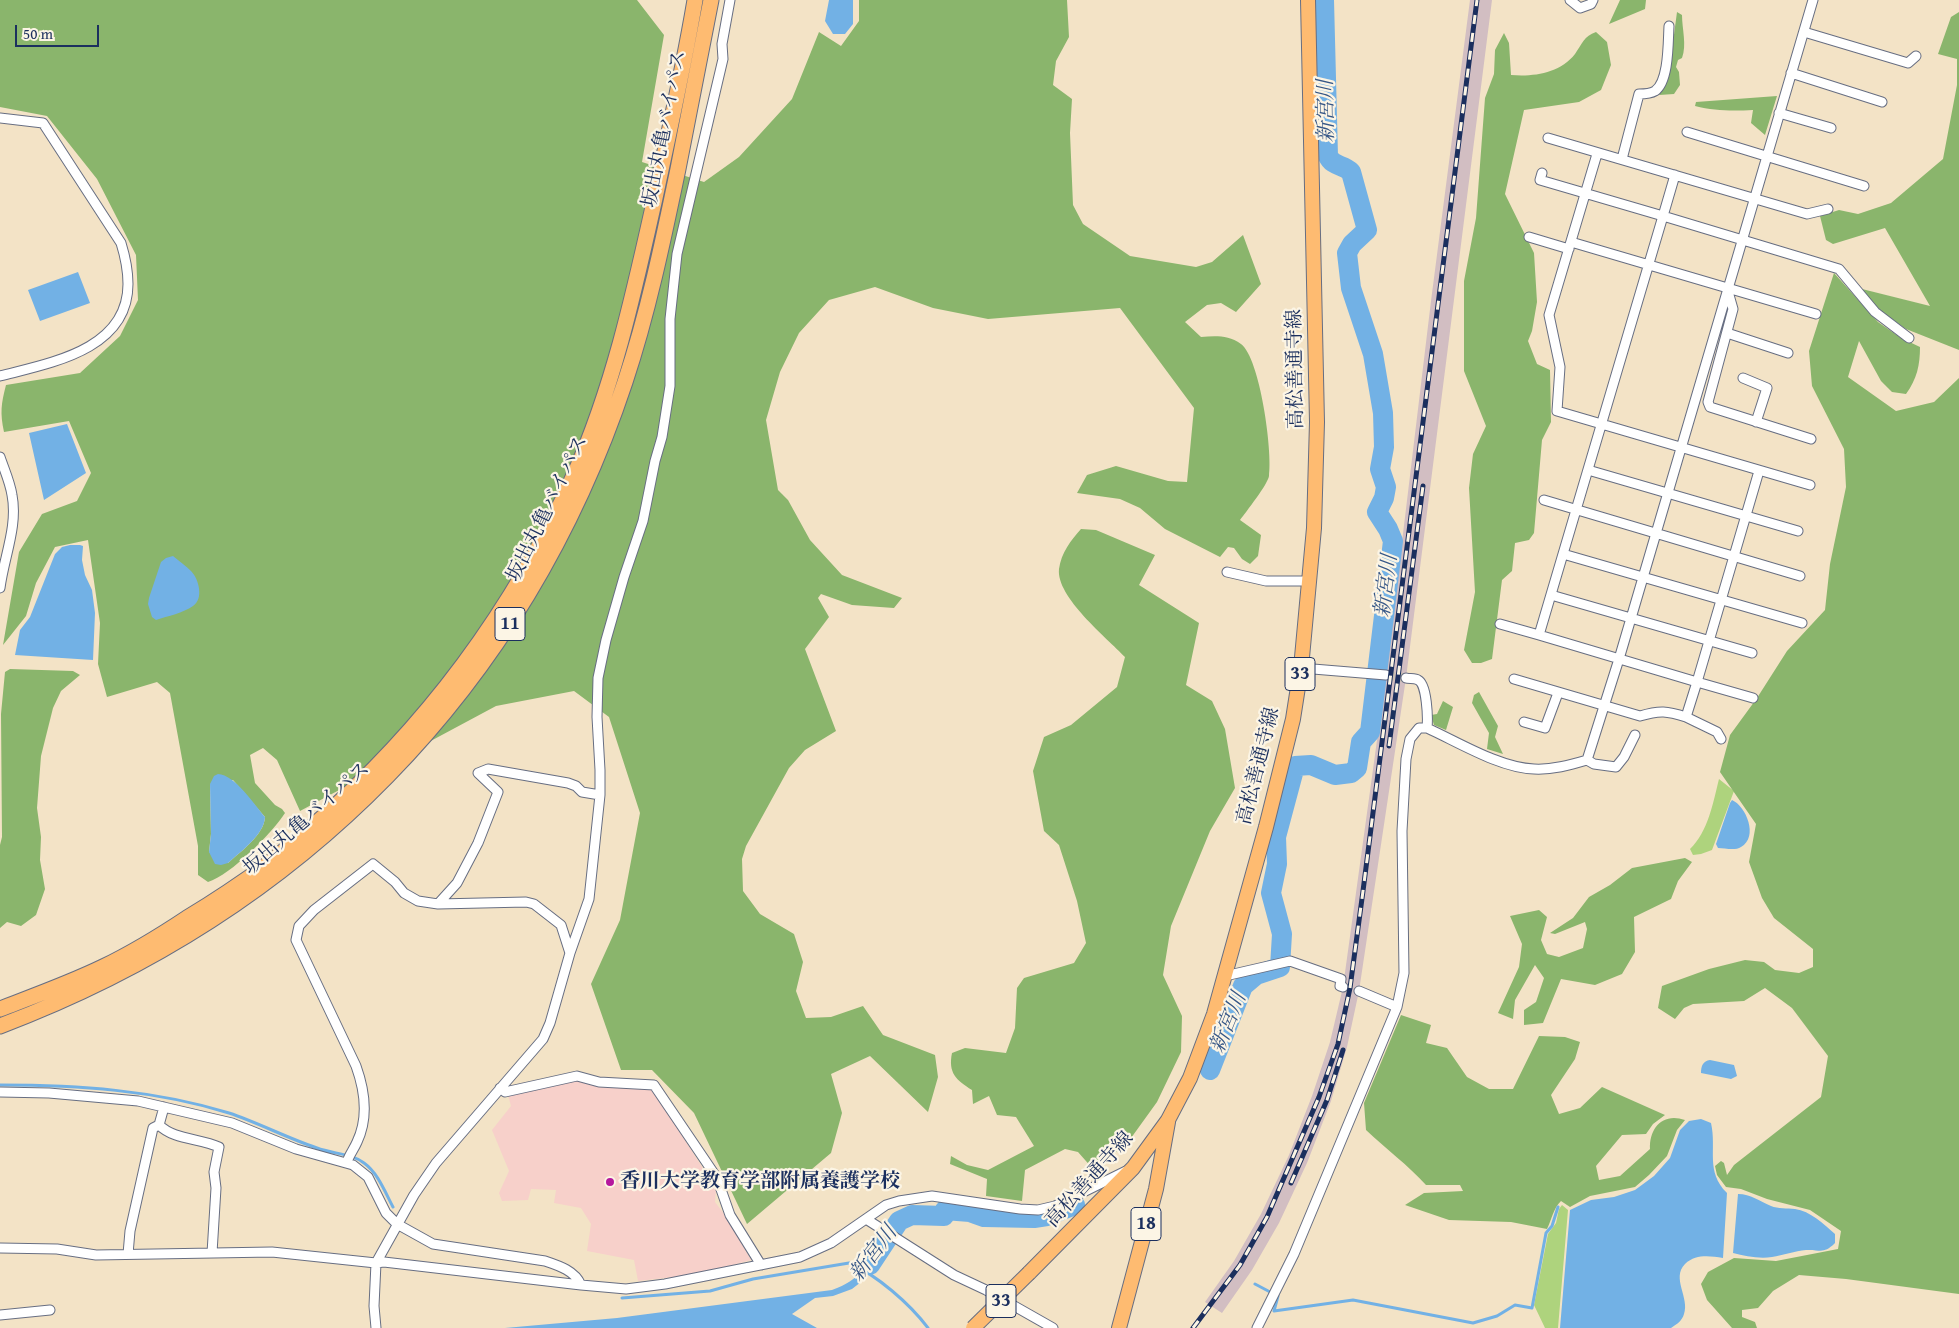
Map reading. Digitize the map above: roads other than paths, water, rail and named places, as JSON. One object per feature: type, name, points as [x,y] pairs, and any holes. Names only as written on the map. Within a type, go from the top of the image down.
[{"type":"highway","name":"坂出丸亀バイパス","points":[[0,1026],[45,1009],[124,971],[164,950],[210,921],[256,874],[345,798],[393,750],[434,704],[478,644],[512,593],[558,508],[576,470],[598,413],[625,330],[695,0]]},
{"type":"highway","name":"坂出丸亀バイパス","points":[[0,1009],[103,967],[156,938],[355,809],[405,758],[446,712],[490,652],[526,600],[560,540],[593,468],[626,381],[660,251],[711,0]]},
{"type":"main road","name":"高松善通寺線","points":[[972,1328],[1133,1168],[1168,1120],[1190,1078],[1210,1028],[1266,826],[1292,719],[1301,668],[1314,528],[1317,422],[1308,0]]},
{"type":"main road","name":"18","points":[[1119,1328],[1158,1180],[1168,1120]]},
{"type":"main road","points":[[1133,1168],[1152,1171],[1156,1174],[1158,1180]]},
{"type":"street","points":[[376,1328],[374,1306],[376,1263],[414,1195],[436,1163],[543,1039],[550,1023],[570,953],[589,899],[600,795],[597,717],[598,678],[606,640],[642,521],[662,437],[670,386],[670,319],[677,254],[722,59],[722,44],[730,0]]},
{"type":"street","points":[[1570,0],[1580,8],[1592,4],[1593,0]]},
{"type":"street","points":[[1586,760],[1619,659],[1813,0]]},
{"type":"street","points":[[1622,159],[1639,94],[1653,92],[1660,86],[1664,78],[1670,26]]},
{"type":"street","points":[[1804,32],[1908,64],[1916,56]]},
{"type":"street","points":[[1791,73],[1882,102]]},
{"type":"street","points":[[1779,113],[1831,128]]},
{"type":"street","points":[[0,118],[42,123],[122,243],[128,285],[125,306],[115,326],[98,342],[80,352],[56,361],[0,376]]},
{"type":"street","points":[[1687,132],[1864,186]]},
{"type":"street","points":[[1548,138],[1597,154],[1622,159],[1806,214],[1828,210]]},
{"type":"street","points":[[1597,154],[1549,315],[1560,367],[1556,411],[1810,485]]},
{"type":"street","points":[[1542,173],[1540,180],[1578,193],[1585,193],[1839,269],[1875,312],[1909,338]]},
{"type":"street","points":[[1539,635],[1675,175]]},
{"type":"street","points":[[1529,237],[1570,245],[1649,265],[1816,314]]},
{"type":"street","points":[[644,246],[677,254]]},
{"type":"street","points":[[1727,288],[1733,309],[1708,402],[1710,407],[1810,439]]},
{"type":"street","points":[[1727,334],[1788,352]]},
{"type":"street","points":[[1743,378],[1767,388],[1756,422]]},
{"type":"street","points":[[0,457],[12,495],[13,511],[12,532],[0,588]]},
{"type":"street","points":[[1588,470],[1798,531]]},
{"type":"street","points":[[1686,717],[1759,471]]},
{"type":"street","points":[[1544,500],[1800,576]]},
{"type":"street","points":[[1563,554],[1802,623]]},
{"type":"street","points":[[1227,572],[1266,581],[1308,581]]},
{"type":"street","points":[[1551,595],[1752,652]]},
{"type":"street","points":[[1500,624],[1753,698]]},
{"type":"street","points":[[1301,668],[1379,675]]},
{"type":"street","points":[[1406,678],[1419,680],[1424,686],[1428,715],[1427,728]]},
{"type":"street","points":[[1514,679],[1640,716],[1656,711],[1666,711],[1686,717],[1717,732],[1721,740]]},
{"type":"street","points":[[1524,722],[1546,728],[1558,693]]},
{"type":"street","points":[[1257,1328],[1294,1254],[1397,1007],[1404,973],[1402,831],[1406,759],[1410,739],[1419,728],[1427,728],[1518,767],[1547,769],[1586,760],[1594,764],[1616,767],[1635,735]]},
{"type":"street","points":[[438,904],[456,883],[478,843],[498,792],[478,772],[488,769],[568,783],[576,786],[582,792],[600,795]]},
{"type":"street","points":[[348,1158],[363,1125],[365,1112],[364,1087],[356,1066],[296,940],[299,926],[314,910],[373,864],[395,882],[404,893],[418,901],[438,904],[526,902],[534,904],[561,925],[570,953]]},
{"type":"street","points":[[1225,976],[1290,961],[1341,979],[1340,986],[1343,987]]},
{"type":"street","points":[[1359,991],[1397,1007]]},
{"type":"street","points":[[500,1088],[505,1092],[577,1076],[599,1082],[654,1085],[717,1178],[730,1215],[761,1266]]},
{"type":"street","points":[[0,1092],[90,1096],[138,1101],[232,1122],[296,1149],[348,1158],[368,1177],[386,1213],[397,1224],[433,1244],[545,1260],[558,1265],[577,1277],[581,1286]]},
{"type":"street","points":[[159,1126],[164,1107]]},
{"type":"street","points":[[159,1126],[171,1134],[209,1142],[219,1147],[214,1172],[216,1188],[212,1253]]},
{"type":"street","points":[[128,1254],[130,1231],[153,1128],[159,1126]]},
{"type":"street","points":[[0,1248],[57,1249],[96,1255],[272,1252],[376,1263],[384,1262],[581,1286],[626,1289],[699,1279],[800,1257],[831,1243],[886,1205],[914,1198],[932,1196],[1038,1210],[1055,1206],[1110,1177],[1133,1168]]},
{"type":"street","points":[[866,1219],[954,1275],[1053,1328]]},
{"type":"street","points":[[0,1315],[50,1310]]},
{"type":"water","points":[[829,0],[853,0],[853,24],[845,34],[833,34],[825,21]]},
{"type":"water","points":[[78,272],[90,303],[40,321],[28,290]]},
{"type":"water","points":[[67,424],[86,473],[44,500],[29,433]]},
{"type":"water","points":[[70,545],[83,546],[82,560],[85,575],[92,590],[95,613],[93,660],[15,655],[20,630],[30,617],[55,554],[62,547]]},
{"type":"water","points":[[173,556],[194,575],[199,589],[198,599],[189,608],[156,620],[152,617],[148,604],[149,598],[161,562]]},
{"type":"water","points":[[218,774],[231,779],[265,817],[261,830],[251,842],[228,863],[221,865],[215,864],[209,852],[211,834],[210,784],[214,776]]},
{"type":"water","points":[[1732,800],[1742,808],[1746,815],[1750,829],[1749,836],[1746,842],[1739,848],[1718,848],[1716,844]]},
{"type":"water","points":[[1710,1060],[1734,1065],[1737,1076],[1731,1079],[1701,1073],[1703,1064]]},
{"type":"water","points":[[1701,1119],[1711,1123],[1716,1177],[1727,1193],[1723,1258],[1698,1257],[1685,1264],[1680,1275],[1685,1301],[1684,1314],[1681,1320],[1671,1328],[1560,1328],[1570,1210],[1591,1200],[1614,1197],[1635,1190],[1654,1176],[1670,1158],[1680,1130],[1689,1121]]},
{"type":"water","points":[[1738,1194],[1751,1196],[1774,1207],[1806,1212],[1835,1234],[1835,1243],[1821,1251],[1802,1251],[1767,1258],[1733,1253]]},
{"type":"water","points":[[884,1241],[887,1244],[861,1282],[852,1289],[833,1296],[815,1298],[792,1314],[817,1328],[505,1328],[617,1318],[832,1290],[850,1282],[862,1271]]},
{"type":"waterway","name":"新宮川","points":[[1210,1070],[1243,986],[1256,975],[1280,967],[1282,934],[1271,893],[1277,864],[1276,837],[1295,766],[1311,765],[1335,775],[1351,773],[1357,768],[1361,742],[1370,732],[1393,541],[1377,512],[1384,498],[1386,487],[1380,469],[1384,447],[1383,413],[1373,354],[1351,288],[1347,253],[1352,244],[1367,230],[1351,172],[1335,164],[1328,156],[1324,0]]},
{"type":"waterway","points":[[0,1085],[116,1090],[173,1099],[229,1113],[306,1144],[359,1160],[369,1167],[377,1177],[393,1207]]},
{"type":"waterway","name":"新宮川","points":[[870,1265],[899,1221],[912,1215],[944,1216],[945,1210],[970,1212],[984,1217],[1034,1218],[1047,1216],[1075,1205]]},
{"type":"waterway","points":[[1278,1296],[1274,1311],[1353,1300],[1473,1323],[1497,1316],[1515,1305],[1532,1308],[1546,1233],[1552,1226],[1558,1207]]},
{"type":"waterway","points":[[622,1298],[710,1291],[753,1279],[849,1263],[871,1275],[892,1291],[912,1309],[928,1328]]},
{"type":"waterway","points":[[1255,1284],[1272,1293]]},
{"type":"tunnel","points":[[1386,675],[1406,678]]},
{"type":"tunnel","points":[[1343,987],[1359,991]]},
{"type":"railway","points":[[1193,1328],[1240,1265],[1267,1217],[1319,1097],[1338,1044],[1350,988],[1477,0]]},
{"type":"railway","points":[[1389,746],[1423,486]]},
{"type":"railway","points":[[1291,1183],[1327,1100],[1343,1050]]},
{"type":"place","name":"香川大学教育学部附属養護学校","points":[[610,1182]]}]
